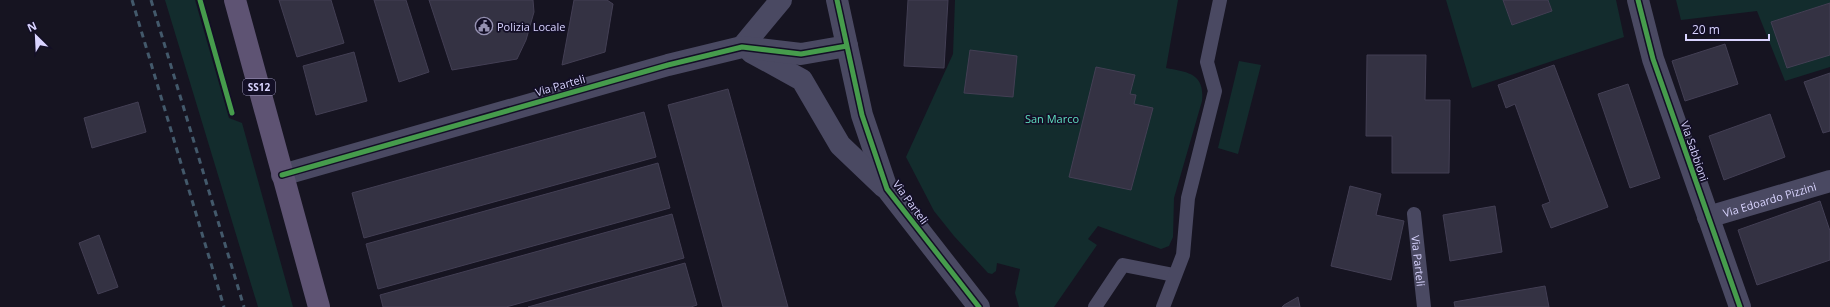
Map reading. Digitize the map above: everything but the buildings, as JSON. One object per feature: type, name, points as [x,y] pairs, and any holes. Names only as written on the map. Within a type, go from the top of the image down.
[{"type":"main road","name":"SS12","points":[[235,0],[319,307]]},
{"type":"street","points":[[742,47],[781,0]]},
{"type":"street","name":"Via Parteli","points":[[837,0],[862,115],[887,189]]},
{"type":"street","name":"Via Sabbioni","points":[[1638,0],[1653,59],[1740,307]]},
{"type":"street","name":"Via Parteli","points":[[282,175],[668,65],[742,47],[801,54],[847,46]]},
{"type":"street","name":"Via Parteli","points":[[742,47],[802,80],[840,145],[887,189],[979,307]]},
{"type":"street","name":"Via Edoardo Pizzini","points":[[1708,217],[1830,181]]},
{"type":"lane","points":[[1163,307],[1174,275],[1183,255],[1188,198],[1215,92],[1207,62],[1220,0]]},
{"type":"lane","name":"Via Parteli","points":[[1414,214],[1424,307]]},
{"type":"lane","points":[[1096,307],[1123,265],[1174,275]]},
{"type":"green space","points":[[165,0],[195,0],[229,118],[242,123],[293,307],[258,307]]},
{"type":"green space","name":"San Marco","points":[[955,0],[1178,0],[1166,68],[1187,73],[1197,79],[1201,85],[1202,101],[1174,198],[1173,237],[1169,246],[1161,249],[1098,226],[1088,239],[1097,245],[1054,307],[1019,307],[1015,293],[1020,269],[997,263],[996,271],[992,274],[988,273],[954,236],[934,211],[906,157],[953,54]]},
{"type":"green space","points":[[1446,0],[1503,0],[1512,25],[1552,11],[1548,0],[1616,0],[1624,37],[1472,88]]},
{"type":"green space","points":[[1676,0],[1830,0],[1830,3],[1771,22],[1830,55],[1830,67],[1785,81],[1757,11],[1681,20]]},
{"type":"green space","points":[[1239,61],[1261,65],[1238,154],[1218,148]]},
{"type":"railway","points":[[132,0],[224,307]]},
{"type":"railway","points":[[151,0],[244,307]]},
{"type":"cycle path","points":[[200,0],[232,113]]},
{"type":"cycle path","points":[[837,0],[862,115],[887,189],[979,307]]},
{"type":"cycle path","points":[[1638,0],[1653,59],[1740,307]]},
{"type":"cycle path","points":[[282,175],[668,65],[742,47],[801,54],[847,46]]},
{"type":"place","name":"Polizia Locale","points":[[484,26]]}]
